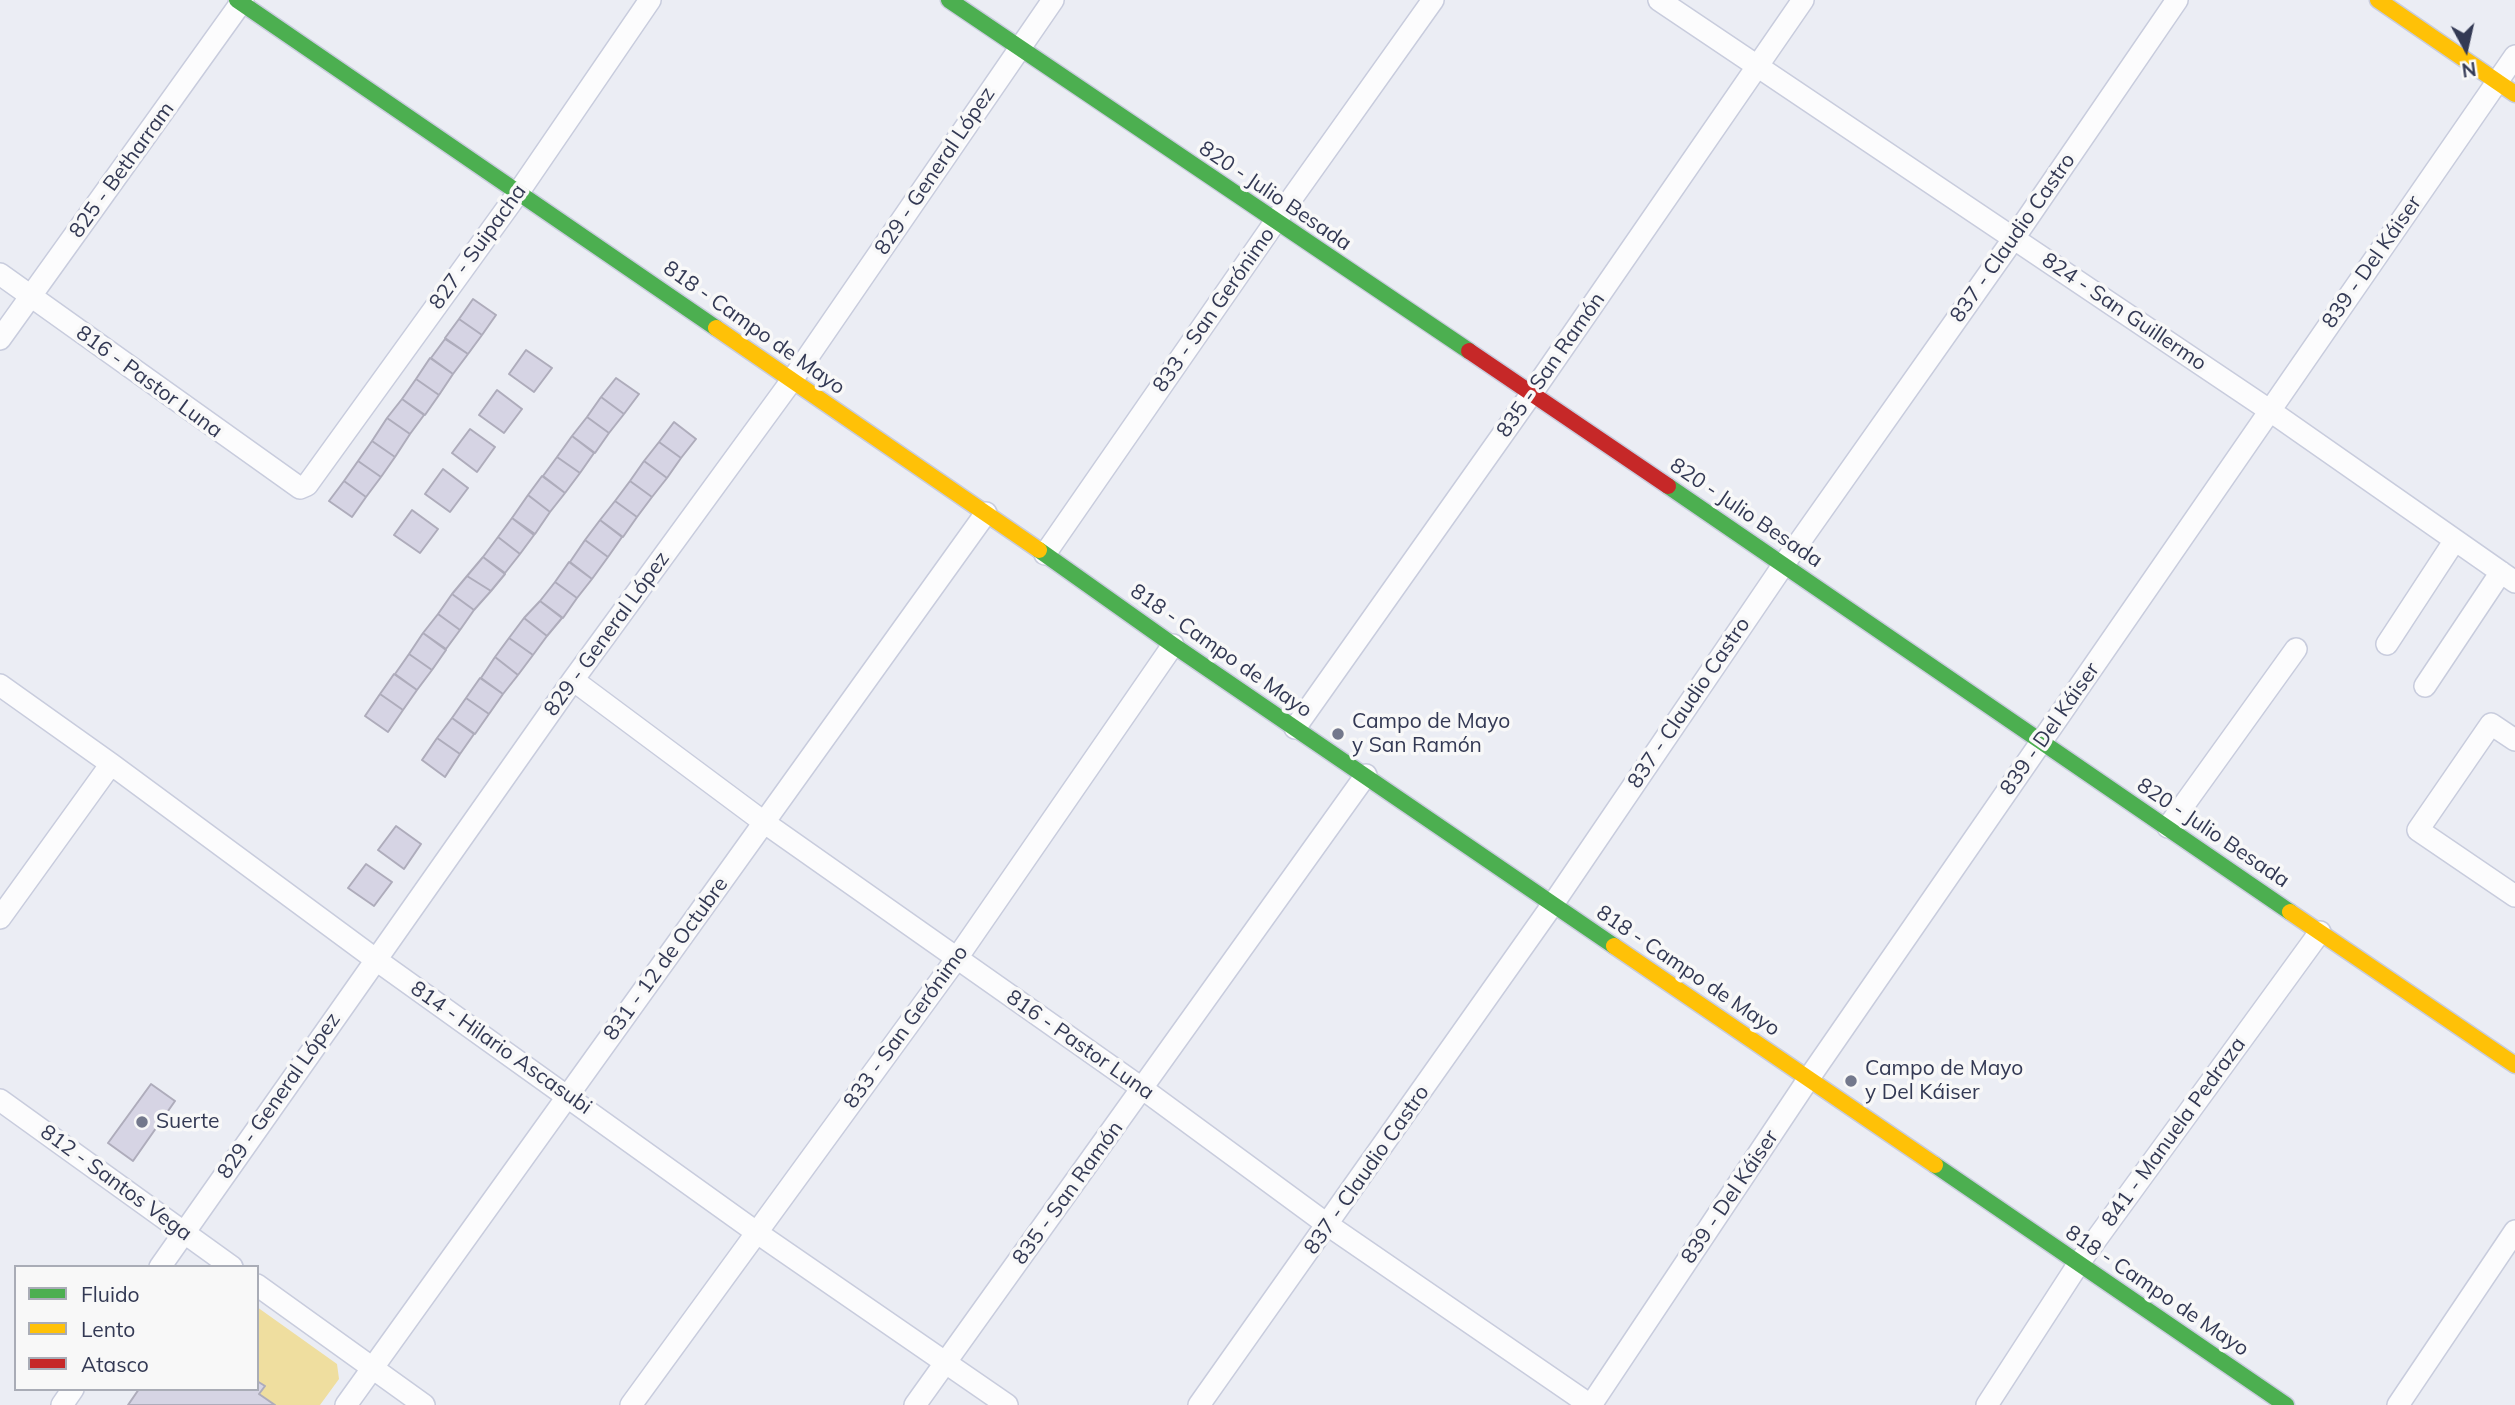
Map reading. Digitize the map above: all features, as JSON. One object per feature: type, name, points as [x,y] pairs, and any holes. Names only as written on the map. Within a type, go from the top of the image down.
[{"type":"street","name":"827 - Suipacha","points":[[300,488],[307,485],[518,194],[650,0]]},
{"type":"street","name":"820 - Julio Besada","points":[[949,0],[1784,564],[2515,1065]]},
{"type":"street","name":"829 - General López","points":[[161,1265],[573,680],[792,380],[1053,0]]},
{"type":"street","name":"833 - San Gerónimo","points":[[1045,554],[1433,0]]},
{"type":"street","name":"824 - San Guillermo","points":[[1659,0],[2269,410],[2508,577]]},
{"type":"street","name":"835 - San Ramón","points":[[1295,728],[1532,393],[1803,0]]},
{"type":"street","name":"837 - Claudio Castro","points":[[1199,1405],[1553,904],[1784,564],[2014,238],[2177,0]]},
{"type":"street","points":[[2378,0],[2506,88]]},
{"type":"street","name":"818 - Campo de Mayo","points":[[240,1],[986,513],[1174,646],[2286,1405]]},
{"type":"street","name":"825 - Betharram","points":[[0,339],[240,1]]},
{"type":"street","name":"839 - Del Káiser","points":[[1591,1405],[1809,1078],[2269,410],[2506,88],[2515,56]]},
{"type":"street","name":"816 - Pastor Luna","points":[[0,274],[289,483],[300,488]]},
{"type":"street","name":"831 - 12 de Octubre","points":[[346,1405],[986,513]]},
{"type":"street","points":[[2387,645],[2455,540]]},
{"type":"street","points":[[2425,686],[2508,577]]},
{"type":"street","name":"833 - San Gerónimo","points":[[631,1405],[957,958],[1174,646]]},
{"type":"street","points":[[2168,827],[2297,649]]},
{"type":"street","name":"816 - Pastor Luna","points":[[573,680],[765,823],[1143,1089],[1328,1225],[1591,1405]]},
{"type":"street","name":"814 - Hilario Ascasubi","points":[[0,685],[756,1233],[1007,1405]]},
{"type":"street","points":[[2515,740],[2491,724],[2418,830],[2515,896]]},
{"type":"street","points":[[0,918],[111,764]]},
{"type":"street","name":"835 - San Ramón","points":[[915,1405],[1366,775]]},
{"type":"street","name":"841 - Manuela Pedraza","points":[[1987,1405],[2079,1263],[2320,932]]},
{"type":"street","name":"812 - Santos Vega","points":[[0,1100],[229,1265]]},
{"type":"street","points":[[2398,1405],[2515,1231]]},
{"type":"street","points":[[259,1286],[424,1405]]},
{"type":"shaded area","points":[[259,1308],[337,1364],[339,1379],[320,1405],[275,1405],[259,1394],[264,1386],[259,1382]]},
{"type":"building","points":[[473,299],[496,315],[482,335],[459,319]]},
{"type":"building","points":[[459,319],[482,335],[468,354],[445,338]]},
{"type":"building","points":[[445,339],[468,354],[453,374],[431,358]]},
{"type":"building","points":[[526,350],[552,368],[534,392],[509,374]]},
{"type":"building","points":[[430,358],[453,374],[439,395],[416,379]]},
{"type":"building","points":[[616,378],[639,394],[624,414],[601,397]]},
{"type":"building","points":[[416,379],[439,395],[425,415],[402,399]]},
{"type":"building","points":[[497,390],[522,409],[504,433],[479,415]]},
{"type":"building","points":[[601,397],[624,414],[609,433],[587,417]]},
{"type":"building","points":[[402,399],[424,415],[410,434],[387,418]]},
{"type":"building","points":[[587,417],[609,433],[595,453],[572,436]]},
{"type":"building","points":[[387,418],[410,434],[395,457],[372,441]]},
{"type":"building","points":[[674,422],[696,439],[681,458],[659,442]]},
{"type":"building","points":[[470,429],[495,447],[477,472],[452,453]]},
{"type":"building","points":[[572,436],[594,453],[580,473],[557,457]]},
{"type":"building","points":[[372,441],[395,457],[381,477],[358,461]]},
{"type":"building","points":[[659,442],[681,458],[667,478],[644,461]]},
{"type":"building","points":[[557,457],[580,473],[565,493],[543,476]]},
{"type":"building","points":[[358,461],[381,477],[366,497],[344,481]]},
{"type":"building","points":[[644,461],[667,478],[652,497],[630,481]]},
{"type":"building","points":[[443,469],[468,488],[450,512],[425,494]]},
{"type":"building","points":[[542,476],[565,493],[550,512],[528,495]]},
{"type":"building","points":[[344,481],[366,497],[352,517],[329,501]]},
{"type":"building","points":[[630,481],[652,497],[637,517],[615,501]]},
{"type":"building","points":[[528,495],[550,512],[535,534],[512,518]]},
{"type":"building","points":[[615,501],[637,517],[623,537],[600,520]]},
{"type":"building","points":[[412,510],[438,529],[420,553],[394,535]]},
{"type":"building","points":[[512,518],[534,535],[520,554],[498,537]]},
{"type":"building","points":[[600,520],[622,537],[608,557],[585,540]]},
{"type":"building","points":[[498,537],[520,554],[505,573],[483,557]]},
{"type":"building","points":[[585,540],[608,557],[592,579],[570,562]]},
{"type":"building","points":[[483,557],[505,574],[491,591],[467,576]]},
{"type":"building","points":[[569,562],[592,579],[577,598],[555,582]]},
{"type":"building","points":[[467,576],[491,591],[474,610],[452,594]]},
{"type":"building","points":[[555,582],[577,598],[563,618],[540,601]]},
{"type":"building","points":[[452,594],[474,610],[460,630],[438,614]]},
{"type":"building","points":[[540,601],[562,618],[547,636],[524,618]]},
{"type":"building","points":[[438,614],[460,630],[446,649],[423,633]]},
{"type":"building","points":[[524,618],[547,636],[533,655],[509,638]]},
{"type":"building","points":[[423,633],[446,650],[432,670],[409,654]]},
{"type":"building","points":[[509,638],[533,655],[518,675],[495,657]]},
{"type":"building","points":[[409,654],[432,670],[417,690],[395,674]]},
{"type":"building","points":[[495,657],[518,675],[503,694],[481,678]]},
{"type":"building","points":[[394,674],[417,690],[403,710],[380,694]]},
{"type":"building","points":[[480,678],[503,694],[489,714],[466,698]]},
{"type":"building","points":[[380,694],[403,710],[388,732],[365,716]]},
{"type":"building","points":[[466,698],[489,714],[475,734],[452,718]]},
{"type":"building","points":[[452,718],[474,734],[460,754],[437,738]]},
{"type":"building","points":[[437,738],[460,754],[445,777],[422,760]]},
{"type":"building","points":[[396,826],[421,844],[404,869],[378,850]]},
{"type":"building","points":[[366,864],[392,882],[374,906],[348,888]]},
{"type":"building","name":"Suerte","points":[[151,1084],[175,1101],[133,1161],[108,1143]]},
{"type":"building","points":[[259,1382],[265,1386],[259,1394],[275,1405],[128,1405],[138,1391],[259,1391]]},
{"type":"traffic: fast","points":[[237,0],[716,328]]},
{"type":"traffic: fast","points":[[949,0],[1469,351]]},
{"type":"traffic: fast","points":[[1668,486],[2290,912]]},
{"type":"traffic: fast","points":[[1039,550],[1173,645],[1614,946]]},
{"type":"traffic: fast","points":[[1935,1165],[2286,1405]]},
{"type":"traffic: slow","points":[[2378,0],[2515,94]]},
{"type":"traffic: slow","points":[[716,328],[1039,550]]},
{"type":"traffic: slow","points":[[2290,912],[2515,1065]]},
{"type":"traffic: slow","points":[[1614,946],[1935,1165]]},
{"type":"traffic: jam","points":[[1469,351],[1668,486]]},
{"type":"place","name":"Campo de Mayo y San Ramón","points":[[1338,734]]},
{"type":"place","name":"Campo de Mayo y Del Káiser","points":[[1851,1081]]},
{"type":"place","name":"Suerte","points":[[142,1122]]}]
